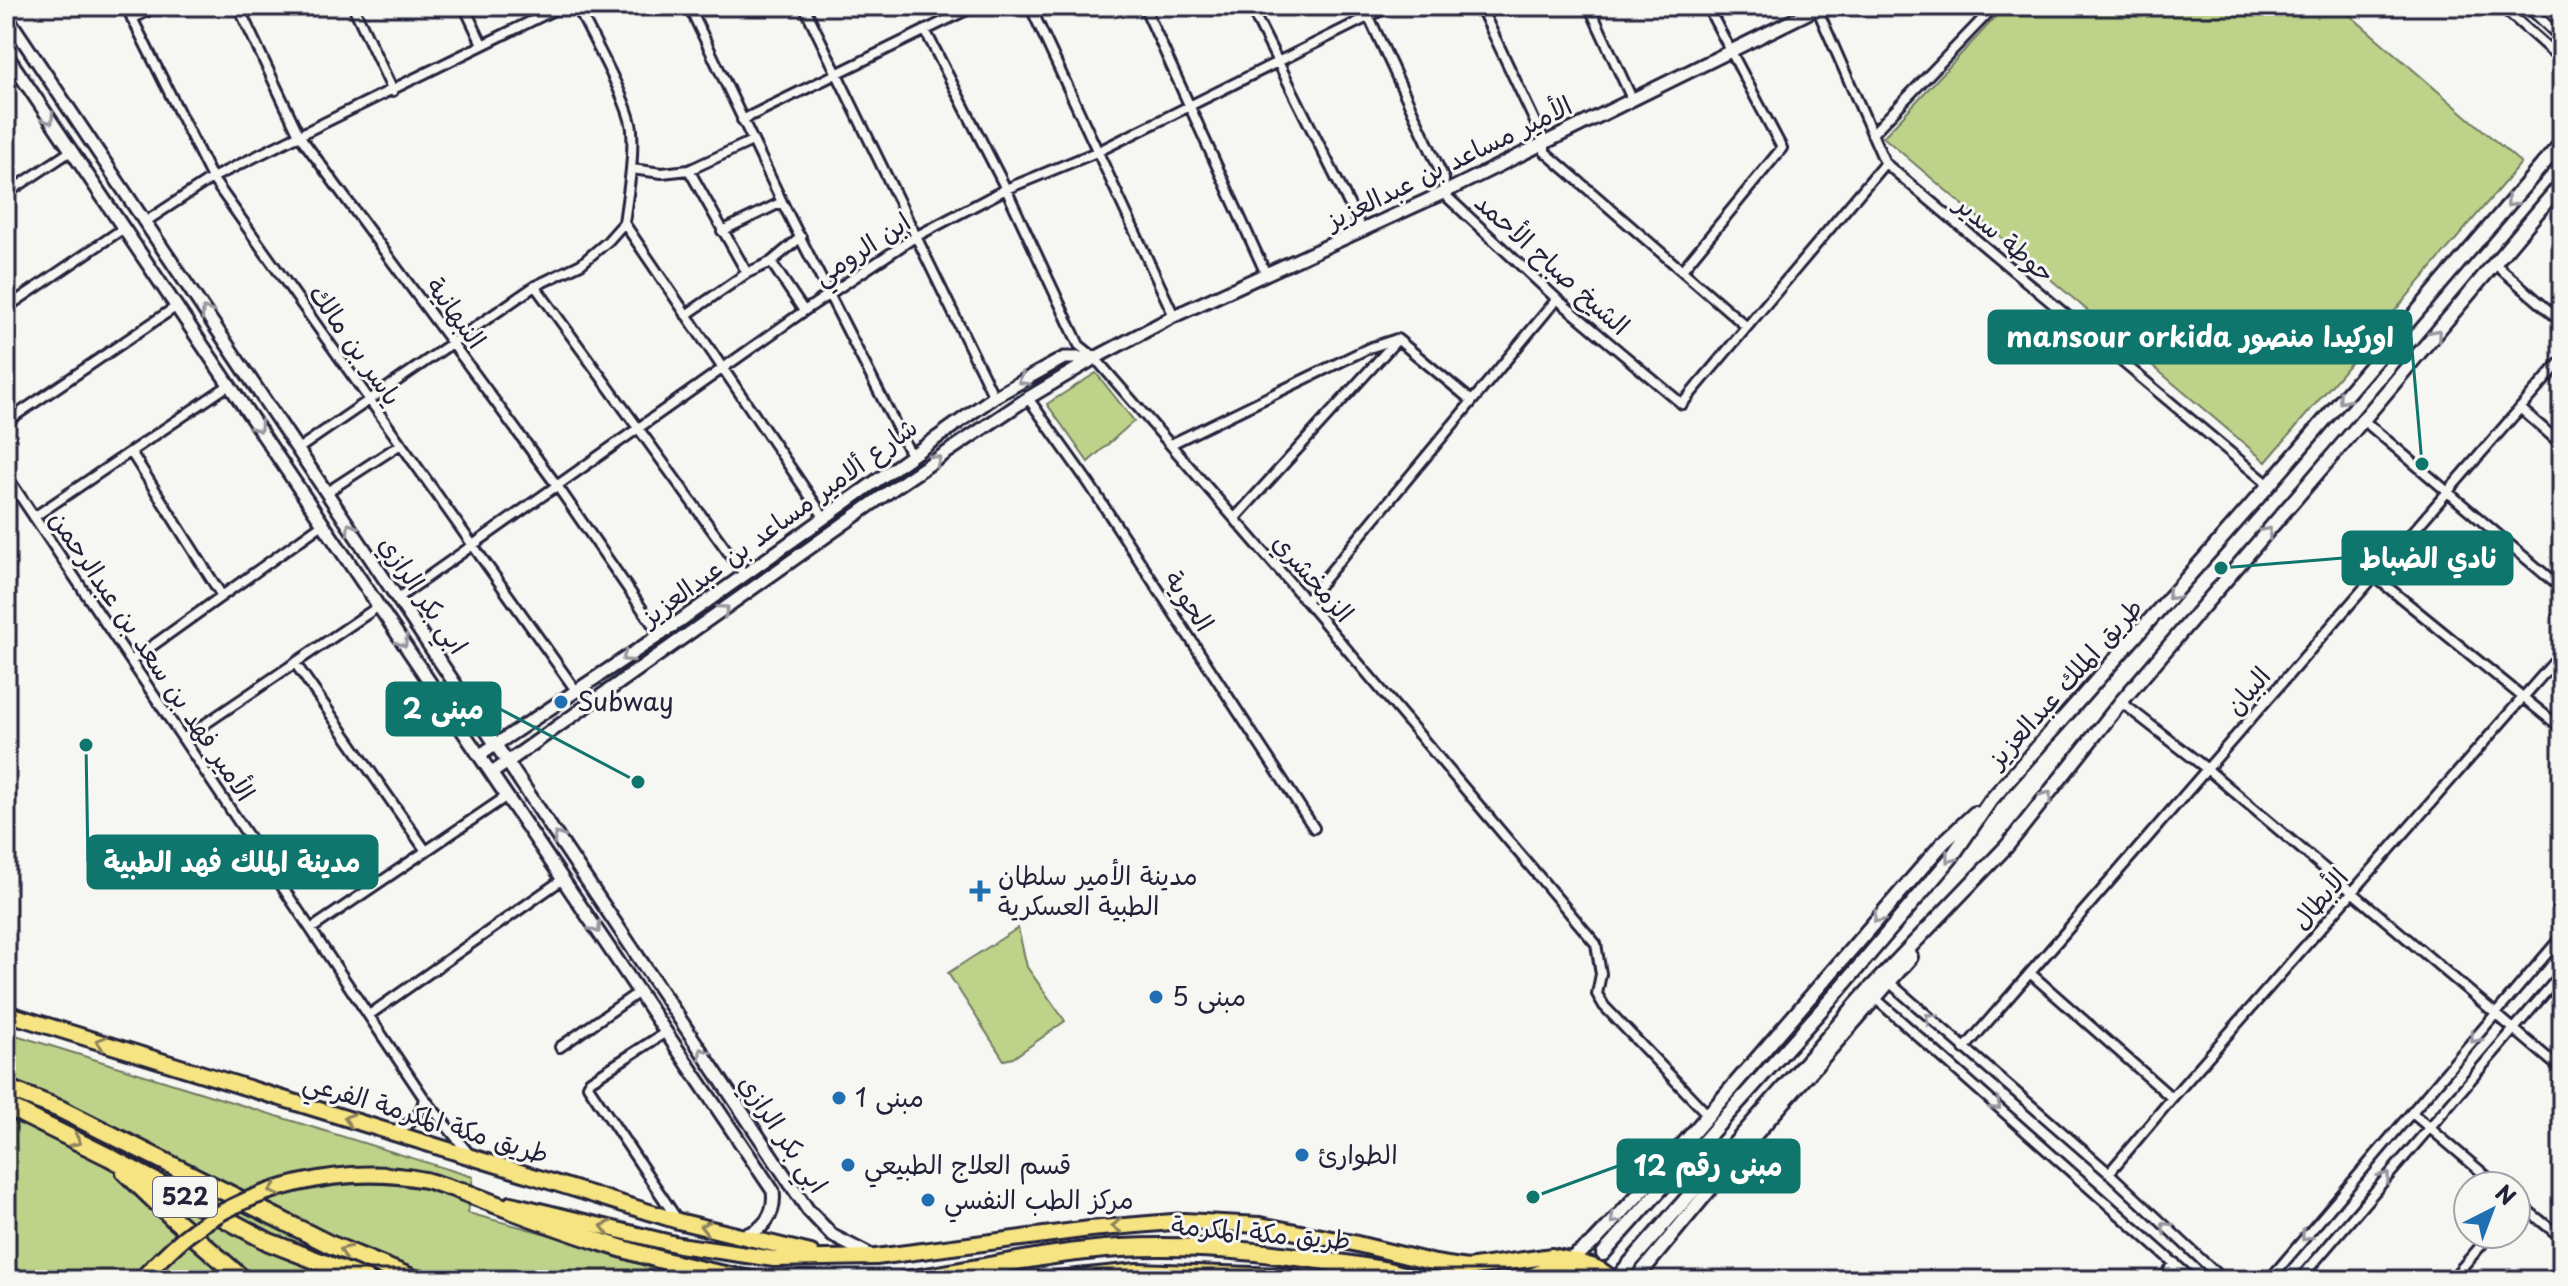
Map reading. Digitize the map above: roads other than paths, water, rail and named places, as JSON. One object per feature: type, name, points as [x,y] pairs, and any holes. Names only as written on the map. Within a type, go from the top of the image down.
[{"type":"highway","points":[[6,1079],[142,1151]]},
{"type":"highway","name":"522","points":[[6,1088],[60,1109],[329,1244],[417,1280]]},
{"type":"highway","name":"522","points":[[6,1106],[269,1242],[367,1280]]},
{"type":"highway","points":[[109,1157],[244,1280]]},
{"type":"highway","points":[[461,1191],[576,1236],[671,1263],[752,1280]]},
{"type":"highway","name":"طريق مكة المكرمة","points":[[905,1280],[1050,1255],[1124,1248],[1279,1253],[1388,1271],[1421,1280]]},
{"type":"highway","name":"طريق مكة المكرمة","points":[[1065,1279],[1137,1272],[1299,1280]]},
{"type":"main road","name":"طريق الملك عبدالعزيز","points":[[1603,1254],[1839,990],[1951,858],[1990,801],[2269,485],[2562,142]]},
{"type":"main road","name":"طريق الملك عبدالعزيز","points":[[1618,1276],[1867,992],[2007,846],[2121,702],[2562,183]]},
{"type":"main road","points":[[1524,1280],[1571,1263],[1594,1242],[1709,1116],[1943,843],[1990,801]]},
{"type":"main road","points":[[1635,1280],[1744,1147],[2007,846]]},
{"type":"main road","name":"طريق مكة المكرمة الفرعي","points":[[6,1013],[678,1221],[835,1258]]},
{"type":"main road","points":[[140,1280],[187,1235],[230,1208],[266,1191],[300,1183],[381,1176],[425,1180],[679,1245],[774,1259],[876,1257],[1090,1229],[1184,1221],[1260,1225],[1467,1268],[1552,1256],[1571,1263],[1597,1266],[1618,1276]]},
{"type":"main road","points":[[1353,1243],[1421,1280]]},
{"type":"street","name":"ياسر بن مالك","points":[[126,6],[212,178],[577,692]]},
{"type":"street","points":[[132,19],[157,6]]},
{"type":"street","name":"النبهانية","points":[[238,6],[299,135],[558,487],[660,635]]},
{"type":"street","points":[[353,6],[393,91]]},
{"type":"street","points":[[464,6],[482,44]]},
{"type":"street","points":[[145,222],[212,178],[562,6]]},
{"type":"street","points":[[298,449],[535,286],[581,264],[624,223],[631,169],[632,128],[577,6]]},
{"type":"street","points":[[689,6],[782,202],[911,455]]},
{"type":"street","points":[[804,6],[994,397]]},
{"type":"street","points":[[742,120],[975,6]]},
{"type":"street","points":[[1030,6],[1174,316]]},
{"type":"street","points":[[1144,6],[1266,274]]},
{"type":"street","points":[[1250,6],[1362,230]]},
{"type":"street","name":"الشيخ صباح الأحمد","points":[[1364,6],[1444,179],[1443,193],[1557,299],[1682,404],[1747,327]]},
{"type":"street","name":"ابن الرومي","points":[[398,598],[804,311],[915,237],[1006,189],[1099,151],[1390,6]]},
{"type":"street","points":[[1480,6],[1545,143],[1545,152],[1747,327],[1885,163]]},
{"type":"street","points":[[1589,6],[1632,99]]},
{"type":"street","points":[[1682,270],[1782,148],[1707,6]]},
{"type":"street","points":[[1872,134],[1995,6]]},
{"type":"street","points":[[2501,6],[2562,60]]},
{"type":"street","points":[[2527,6],[2562,39]]},
{"type":"street","name":"الأمير مساعد بن عبدالعزيز","points":[[508,762],[864,510],[1028,398],[1095,358],[1174,316],[1443,193],[1819,7]]},
{"type":"street","name":"حوطة سدير","points":[[1819,7],[1885,163],[2269,485]]},
{"type":"street","name":"ابي بكر الرازي","points":[[6,15],[808,1210],[833,1236],[854,1249],[876,1257]]},
{"type":"street","name":"الزمخشري","points":[[925,30],[1006,189],[1079,345],[1095,358],[1235,518],[1596,944],[1601,974],[1597,994],[1604,1006],[1709,1116]]},
{"type":"street","name":"ابي بكر الرازي","points":[[6,54],[773,1191],[774,1205],[765,1224],[740,1236]]},
{"type":"street","points":[[6,81],[18,72]]},
{"type":"street","points":[[631,169],[662,173],[689,170],[752,141]]},
{"type":"street","points":[[7,192],[71,151]]},
{"type":"street","points":[[689,170],[747,273]]},
{"type":"street","points":[[722,231],[782,202]]},
{"type":"street","points":[[624,223],[824,517]]},
{"type":"street","points":[[6,308],[124,228]]},
{"type":"street","points":[[686,315],[747,273],[771,262],[801,237]]},
{"type":"street","points":[[771,262],[804,311]]},
{"type":"street","points":[[2495,264],[2562,322]]},
{"type":"street","points":[[535,286],[744,574]]},
{"type":"street","points":[[1306,601],[1557,299]]},
{"type":"street","points":[[6,422],[177,306]]},
{"type":"street","points":[[1397,339],[1472,401]]},
{"type":"street","points":[[1171,444],[1369,348],[1397,339]]},
{"type":"street","points":[[1235,518],[1397,339]]},
{"type":"street","name":"شارع ألامير مساعد بن عبدالعزيز","points":[[480,755],[660,635],[994,397],[1064,358],[1095,358]]},
{"type":"street","name":"البيان","points":[[1964,1049],[2562,360]]},
{"type":"street","points":[[34,517],[229,385]]},
{"type":"street","name":"الحوية","points":[[1028,398],[1090,485],[1314,828]]},
{"type":"street","points":[[2520,408],[2562,445]]},
{"type":"street","points":[[2363,420],[2562,589]]},
{"type":"street","points":[[327,492],[401,444]]},
{"type":"street","points":[[131,452],[222,596]]},
{"type":"street","name":"الأمير فهد بن سعد بن عبدالرحمن","points":[[6,475],[424,1098],[471,1156]]},
{"type":"street","points":[[853,497],[862,501],[864,510]]},
{"type":"street","points":[[131,661],[324,523]]},
{"type":"street","points":[[2374,576],[2562,729]]},
{"type":"street","points":[[183,739],[379,606]]},
{"type":"street","name":"الأبطال","points":[[2109,1173],[2562,653]]},
{"type":"street","points":[[295,663],[426,851]]},
{"type":"street","points":[[2121,702],[2207,769],[2562,1070]]},
{"type":"street","points":[[492,773],[508,762]]},
{"type":"street","points":[[311,929],[507,796]]},
{"type":"street","points":[[369,1015],[563,879]]},
{"type":"street","points":[[2269,1280],[2562,936]]},
{"type":"street","points":[[2030,973],[2172,1098]]},
{"type":"street","points":[[2299,1280],[2562,973]]},
{"type":"street","points":[[1889,982],[2109,1173],[2223,1280]]},
{"type":"street","points":[[560,1047],[639,992]]},
{"type":"street","points":[[1875,998],[2193,1280]]},
{"type":"street","points":[[666,1032],[588,1084],[678,1221]]},
{"type":"street","points":[[383,1130],[398,1129],[411,1123],[420,1112],[424,1098]]},
{"type":"street","points":[[2412,1113],[2479,1170]]},
{"type":"street","points":[[2532,1215],[2562,1238]]},
{"type":"street","points":[[2451,1280],[2477,1250]]},
{"type":"street","points":[[2161,1280],[2175,1263]]},
{"type":"tunnel","points":[[1578,1280],[1603,1254]]},
{"type":"place","name":"mansour orkida اوركيدا منصور","points":[[2422,464]]},
{"type":"place","name":"نادي الضباط","points":[[2221,568]]},
{"type":"place","name":"Subway","points":[[561,702]]},
{"type":"place","name":"مدينة الملك فهد الطبية","points":[[86,745]]},
{"type":"place","name":"مبنى 2","points":[[638,782]]},
{"type":"place","name":"مدينة الأمير سلطان الطبية العسكرية","points":[[980,891]]},
{"type":"place","name":"مبنى 5","points":[[1156,997]]},
{"type":"place","name":"مبنى 1","points":[[839,1098]]},
{"type":"place","name":"الطوارئ","points":[[1302,1155]]},
{"type":"place","name":"قسم العلاج الطبيعي","points":[[848,1165]]},
{"type":"place","name":"مبنى رقم 12","points":[[1533,1197]]},
{"type":"place","name":"مركز الطب النفسي","points":[[928,1200]]}]
